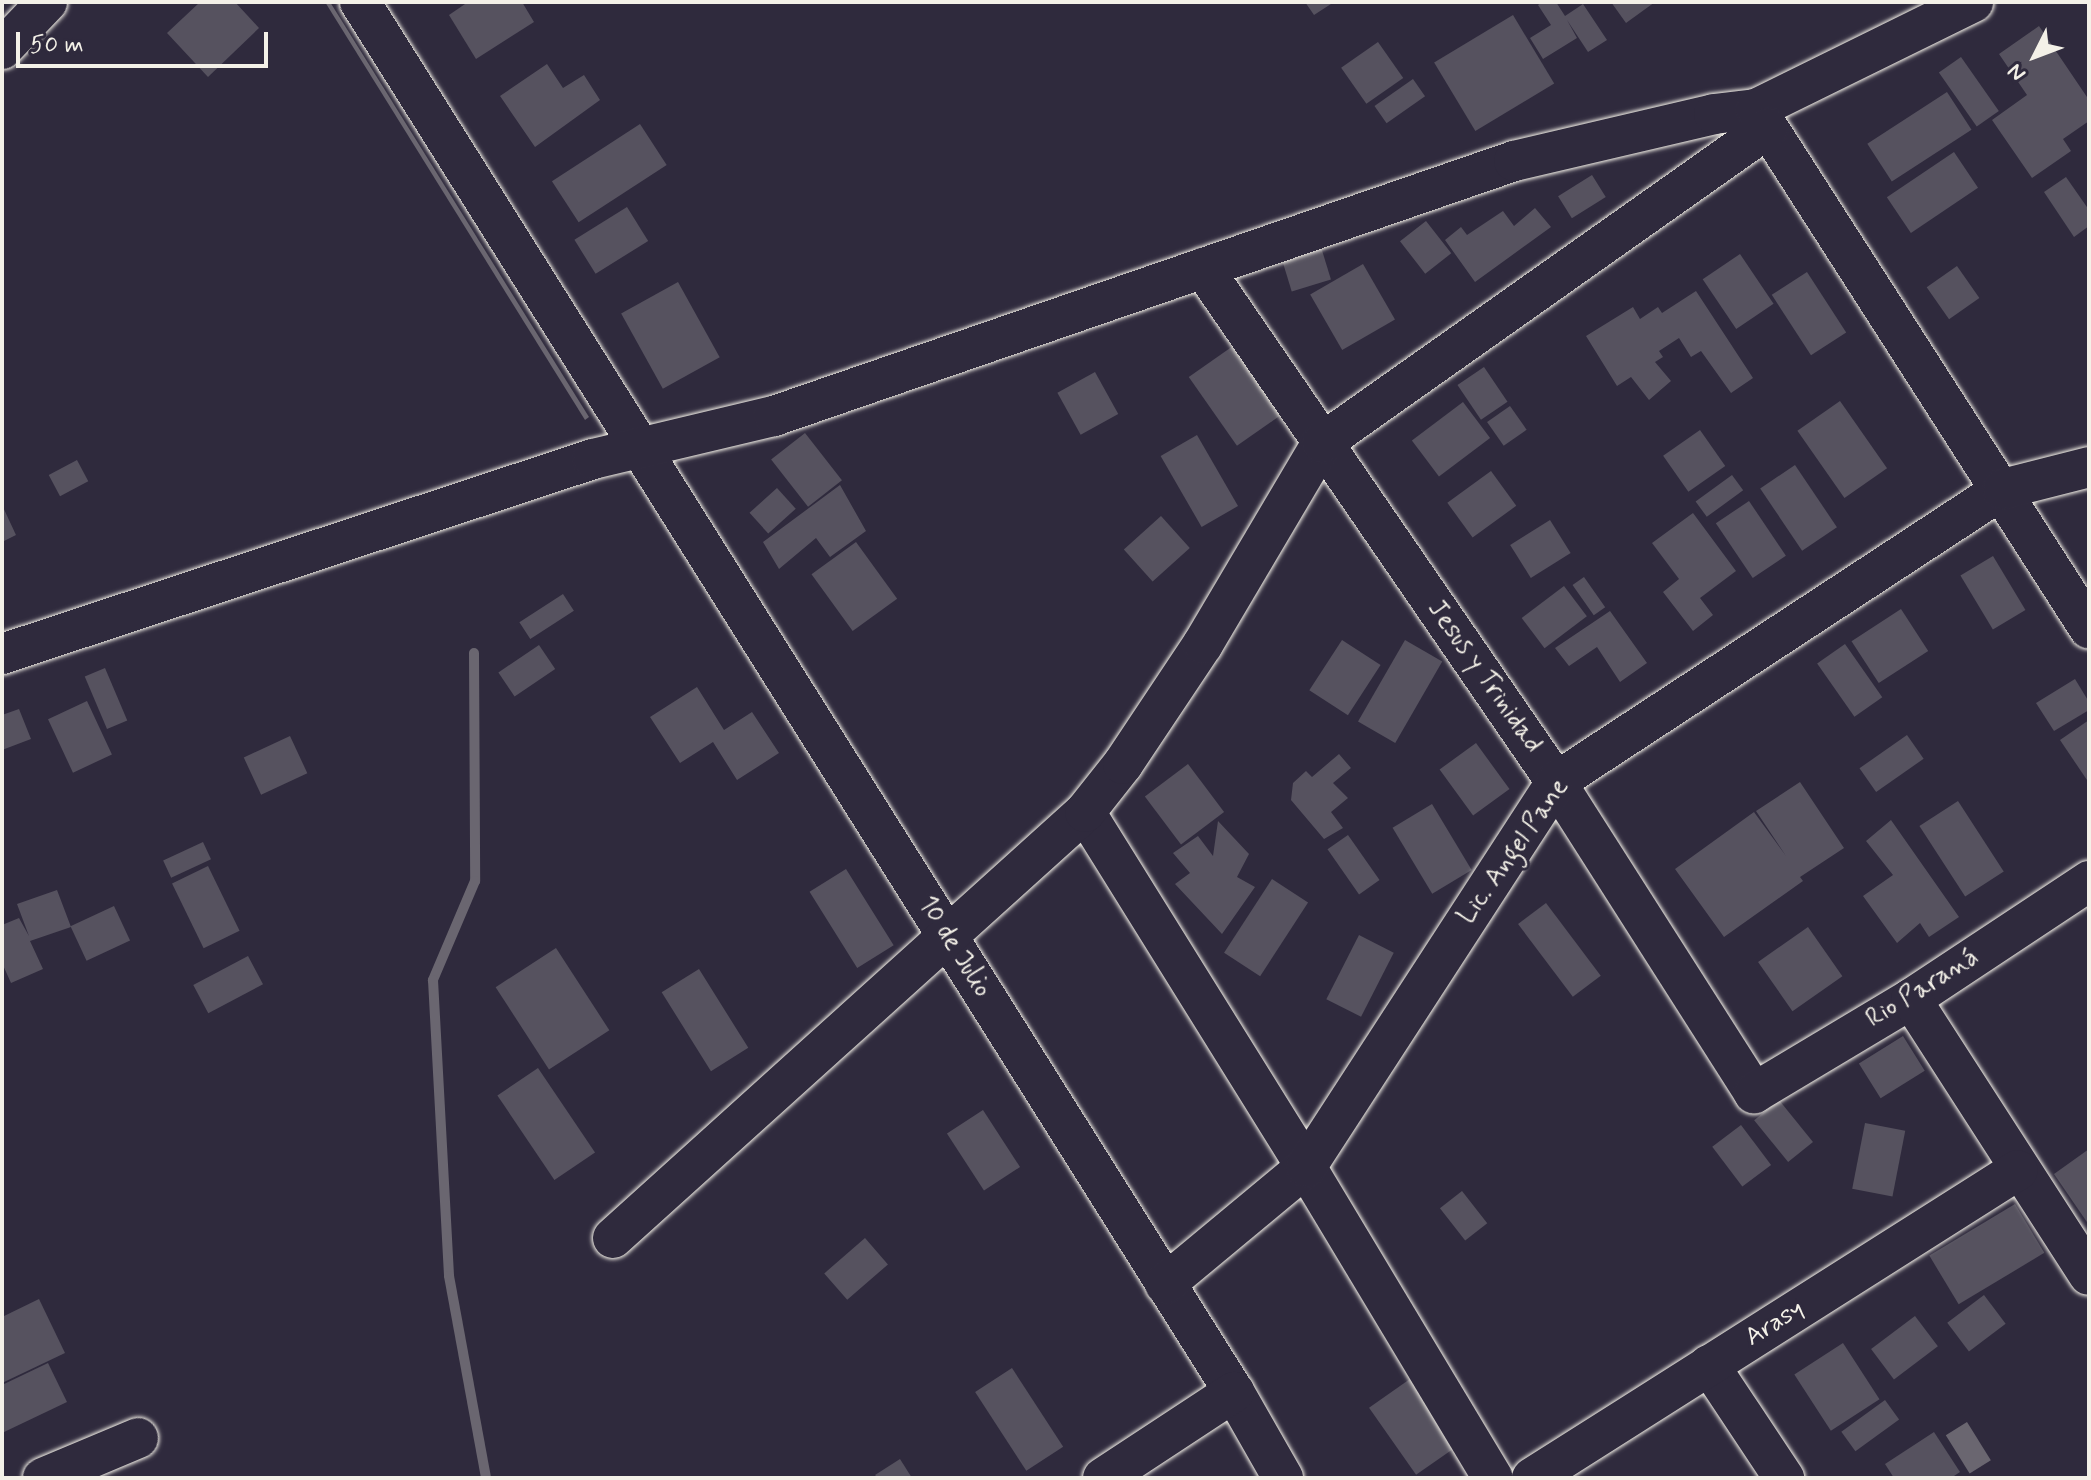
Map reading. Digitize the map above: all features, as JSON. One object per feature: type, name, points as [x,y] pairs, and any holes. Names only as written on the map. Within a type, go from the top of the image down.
[{"type":"street","points":[[2,49],[47,2]]},
{"type":"street","name":"10 de Julio","points":[[360,2],[1234,1392],[1283,1478]]},
{"type":"street","points":[[613,1238],[1085,812],[1123,764],[1203,644],[1322,443],[1762,118],[1973,2]]},
{"type":"street","points":[[2,654],[593,459],[630,434],[774,416],[1514,161],[1714,114],[1762,118]]},
{"type":"street","points":[[1762,118],[2003,489],[2089,628]]},
{"type":"street","name":"Jesus y Trinidad","points":[[1203,268],[1556,782],[1754,1093]]},
{"type":"street","name":"Lic. Angel Pane","points":[[1165,1284],[1306,1167],[1556,782],[2003,489],[2089,467]]},
{"type":"street","points":[[1085,812],[1306,1167],[1493,1478]]},
{"type":"street","name":"Rio Paraná","points":[[1754,1093],[1911,999],[2089,881]]},
{"type":"street","points":[[1911,999],[2018,1170],[2089,1275]]},
{"type":"street","name":"Arasy","points":[[1532,1478],[2018,1170]]},
{"type":"street","points":[[1709,1365],[1784,1478]]},
{"type":"street","points":[[1103,1478],[1234,1392]]},
{"type":"street","points":[[43,1478],[138,1438]]},
{"type":"shaded area","points":[[325,2],[330,2],[589,417],[585,420]]},
{"type":"shaded area","points":[[1967,1422],[1991,1460],[1970,1473],[1946,1435]]},
{"type":"building","points":[[200,2],[235,2],[259,28],[208,77],[167,33]]},
{"type":"building","points":[[468,2],[522,2],[534,22],[476,59],[449,15]]},
{"type":"building","points":[[1305,2],[1334,2],[1314,15]]},
{"type":"building","points":[[1556,2],[1565,16],[1583,4],[1607,40],[1588,52],[1567,20],[1577,38],[1543,59],[1530,38],[1551,25],[1538,5]]},
{"type":"building","points":[[1611,2],[1655,2],[1626,23]]},
{"type":"building","points":[[1513,15],[1554,84],[1475,131],[1434,62]]},
{"type":"building","points":[[2039,26],[2089,100],[2089,121],[2063,139],[2071,151],[2032,178],[1992,120],[2027,95],[1999,54]]},
{"type":"building","points":[[1378,42],[1403,78],[1366,104],[1341,68]]},
{"type":"building","points":[[1961,57],[1999,111],[1977,127],[1939,72]]},
{"type":"building","points":[[547,64],[563,88],[584,75],[600,100],[535,147],[500,96]]},
{"type":"building","points":[[1413,79],[1425,96],[1387,123],[1374,106]]},
{"type":"building","points":[[1947,92],[1972,130],[1892,181],[1867,144]]},
{"type":"building","points":[[640,124],[667,165],[579,222],[552,181]]},
{"type":"building","points":[[1954,152],[1978,188],[1911,233],[1887,197]]},
{"type":"building","points":[[1592,175],[1606,197],[1572,218],[1558,196]]},
{"type":"building","points":[[2066,177],[2089,210],[2089,226],[2074,237],[2044,192]]},
{"type":"building","points":[[627,207],[648,241],[596,274],[574,240]]},
{"type":"building","points":[[1535,208],[1551,227],[1475,282],[1445,240],[1461,227],[1467,235],[1503,211],[1514,226]]},
{"type":"building","points":[[1426,221],[1451,253],[1425,274],[1400,241]]},
{"type":"building","points":[[1321,247],[1331,280],[1292,292],[1282,259]]},
{"type":"building","points":[[1740,254],[1774,304],[1736,329],[1703,279]]},
{"type":"building","points":[[1363,264],[1395,319],[1342,350],[1310,294]]},
{"type":"building","points":[[1957,266],[1979,298],[1949,319],[1927,287]]},
{"type":"building","points":[[1807,272],[1846,332],[1811,355],[1772,295]]},
{"type":"building","points":[[678,282],[720,357],[663,389],[621,314]]},
{"type":"building","points":[[1696,291],[1753,378],[1731,393],[1701,351],[1691,357],[1679,338],[1659,351],[1663,357],[1655,362],[1671,381],[1649,400],[1631,377],[1617,386],[1586,336],[1633,307],[1640,319],[1658,307],[1662,313]]},
{"type":"building","points":[[1233,346],[1281,415],[1237,446],[1189,377]]},
{"type":"building","points":[[1484,367],[1507,402],[1481,420],[1457,385]]},
{"type":"building","points":[[1095,372],[1118,414],[1081,435],[1057,393]]},
{"type":"building","points":[[1840,401],[1887,468],[1844,498],[1797,431]]},
{"type":"building","points":[[1463,402],[1490,438],[1439,476],[1412,441]]},
{"type":"building","points":[[1510,406],[1527,430],[1504,446],[1487,422]]},
{"type":"building","points":[[1700,430],[1725,466],[1688,492],[1663,456]]},
{"type":"building","points":[[805,433],[842,480],[808,507],[771,459]]},
{"type":"building","points":[[1197,435],[1238,506],[1202,527],[1161,456]]},
{"type":"building","points":[[77,460],[88,481],[60,496],[49,475]]},
{"type":"building","points":[[1795,465],[1837,527],[1802,551],[1760,488]]},
{"type":"building","points":[[1491,471],[1516,506],[1473,538],[1447,503]]},
{"type":"building","points":[[1732,475],[1743,490],[1707,517],[1696,501]]},
{"type":"building","points":[[840,485],[866,531],[830,557],[816,538],[779,569],[763,542]]},
{"type":"building","points":[[777,488],[796,509],[768,534],[750,513]]},
{"type":"building","points":[[1749,501],[1786,556],[1753,578],[1716,523]]},
{"type":"building","points":[[2,505],[16,535],[2,542]]},
{"type":"building","points":[[1693,513],[1736,571],[1700,598],[1713,615],[1693,631],[1663,592],[1679,579],[1652,543]]},
{"type":"building","points":[[1161,516],[1190,548],[1153,581],[1124,549]]},
{"type":"building","points":[[1550,520],[1571,553],[1531,578],[1510,545]]},
{"type":"building","points":[[856,542],[897,599],[853,631],[812,574]]},
{"type":"building","points":[[1993,556],[2025,610],[1993,630],[1960,576]]},
{"type":"building","points":[[1584,577],[1605,607],[1594,615],[1573,585]]},
{"type":"building","points":[[1564,586],[1587,616],[1545,648],[1522,618]]},
{"type":"building","points":[[563,594],[574,611],[530,639],[519,622]]},
{"type":"building","points":[[1901,609],[1928,651],[1879,683],[1852,641]]},
{"type":"building","points":[[1610,611],[1647,663],[1620,682],[1597,647],[1569,666],[1555,648]]},
{"type":"building","points":[[1342,640],[1381,665],[1348,715],[1309,690]]},
{"type":"building","points":[[1405,640],[1442,662],[1395,743],[1358,721]]},
{"type":"building","points":[[1845,644],[1882,697],[1854,717],[1817,664]]},
{"type":"building","points":[[539,645],[555,669],[515,696],[498,672]]},
{"type":"building","points":[[105,668],[127,720],[107,729],[85,677]]},
{"type":"building","points":[[2075,679],[2089,702],[2089,710],[2054,731],[2036,703]]},
{"type":"building","points":[[697,687],[724,730],[752,712],[779,753],[737,780],[713,742],[680,763],[650,717]]},
{"type":"building","points":[[87,701],[112,754],[73,773],[48,719]]},
{"type":"building","points":[[19,709],[31,739],[2,750],[2,715]]},
{"type":"building","points":[[2089,720],[2089,783],[2060,740]]},
{"type":"building","points":[[1907,735],[1924,759],[1876,792],[1859,768]]},
{"type":"building","points":[[290,736],[307,773],[261,795],[244,758]]},
{"type":"building","points":[[1476,743],[1510,789],[1473,816],[1440,769]]},
{"type":"building","points":[[1339,754],[1351,768],[1333,783],[1348,798],[1331,812],[1343,828],[1324,839],[1291,800],[1293,783],[1306,771],[1312,777]]},
{"type":"building","points":[[1188,764],[1224,812],[1181,844],[1145,796]]},
{"type":"building","points":[[1800,782],[1844,848],[1800,877],[1803,881],[1724,937],[1675,869],[1754,812],[1786,856],[1756,811]]},
{"type":"building","points":[[1958,801],[2004,871],[1965,897],[1919,826]]},
{"type":"building","points":[[1432,804],[1472,870],[1432,894],[1393,828]]},
{"type":"building","points":[[1891,820],[1959,917],[1929,937],[1920,923],[1897,943],[1863,896],[1893,875],[1866,841]]},
{"type":"building","points":[[1218,821],[1249,854],[1237,877],[1255,887],[1222,934],[1175,884],[1190,873],[1173,853],[1198,836],[1213,856]]},
{"type":"building","points":[[1348,835],[1380,880],[1359,894],[1328,849]]},
{"type":"building","points":[[203,842],[211,859],[171,878],[163,861]]},
{"type":"building","points":[[208,866],[240,931],[204,948],[172,884]]},
{"type":"building","points":[[846,869],[894,945],[857,968],[810,892]]},
{"type":"building","points":[[1272,879],[1308,902],[1260,976],[1224,953]]},
{"type":"building","points":[[57,890],[71,927],[30,941],[43,969],[11,983],[2,963],[2,925],[19,918],[29,936],[17,904]]},
{"type":"building","points":[[1546,903],[1601,976],[1573,997],[1518,924]]},
{"type":"building","points":[[114,906],[130,940],[87,961],[70,926]]},
{"type":"building","points":[[1808,927],[1842,976],[1792,1011],[1758,962]]},
{"type":"building","points":[[1359,935],[1394,953],[1361,1017],[1326,999]]},
{"type":"building","points":[[556,948],[609,1030],[549,1069],[496,987]]},
{"type":"building","points":[[248,956],[263,984],[208,1013],[193,985]]},
{"type":"building","points":[[699,969],[748,1048],[711,1071],[662,992]]},
{"type":"building","points":[[1903,1036],[1925,1071],[1881,1098],[1859,1064]]},
{"type":"building","points":[[538,1068],[595,1153],[554,1180],[497,1095]]},
{"type":"building","points":[[1779,1100],[1813,1142],[1788,1162],[1754,1120]]},
{"type":"building","points":[[983,1110],[1020,1167],[984,1190],[947,1133]]},
{"type":"building","points":[[1865,1123],[1905,1131],[1892,1197],[1852,1189]]},
{"type":"building","points":[[1741,1125],[1771,1165],[1742,1187],[1712,1147]]},
{"type":"building","points":[[2089,1149],[2089,1225],[2054,1174]]},
{"type":"building","points":[[1462,1191],[1487,1223],[1465,1241],[1440,1208]]},
{"type":"building","points":[[2015,1204],[2044,1253],[1959,1304],[1929,1256]]},
{"type":"building","points":[[865,1238],[888,1264],[847,1300],[824,1273]]},
{"type":"building","points":[[1984,1295],[2006,1324],[1969,1351],[1947,1323]]},
{"type":"building","points":[[39,1299],[65,1353],[2,1383],[2,1317]]},
{"type":"building","points":[[1915,1316],[1938,1346],[1894,1379],[1871,1349]]},
{"type":"building","points":[[1843,1343],[1879,1399],[1831,1431],[1794,1375]]},
{"type":"building","points":[[48,1363],[67,1402],[2,1433],[2,1385]]},
{"type":"building","points":[[1012,1368],[1063,1447],[1026,1471],[975,1392]]},
{"type":"building","points":[[1410,1379],[1457,1446],[1416,1475],[1369,1408]]},
{"type":"building","points":[[1885,1400],[1899,1419],[1855,1451],[1841,1432]]},
{"type":"building","points":[[1934,1432],[1960,1472],[1951,1478],[1894,1478],[1885,1464]]},
{"type":"building","points":[[900,1459],[912,1478],[878,1478],[875,1475]]},
{"type":"waterway","points":[[474,653],[475,881],[433,980],[449,1276],[486,1478]]}]
